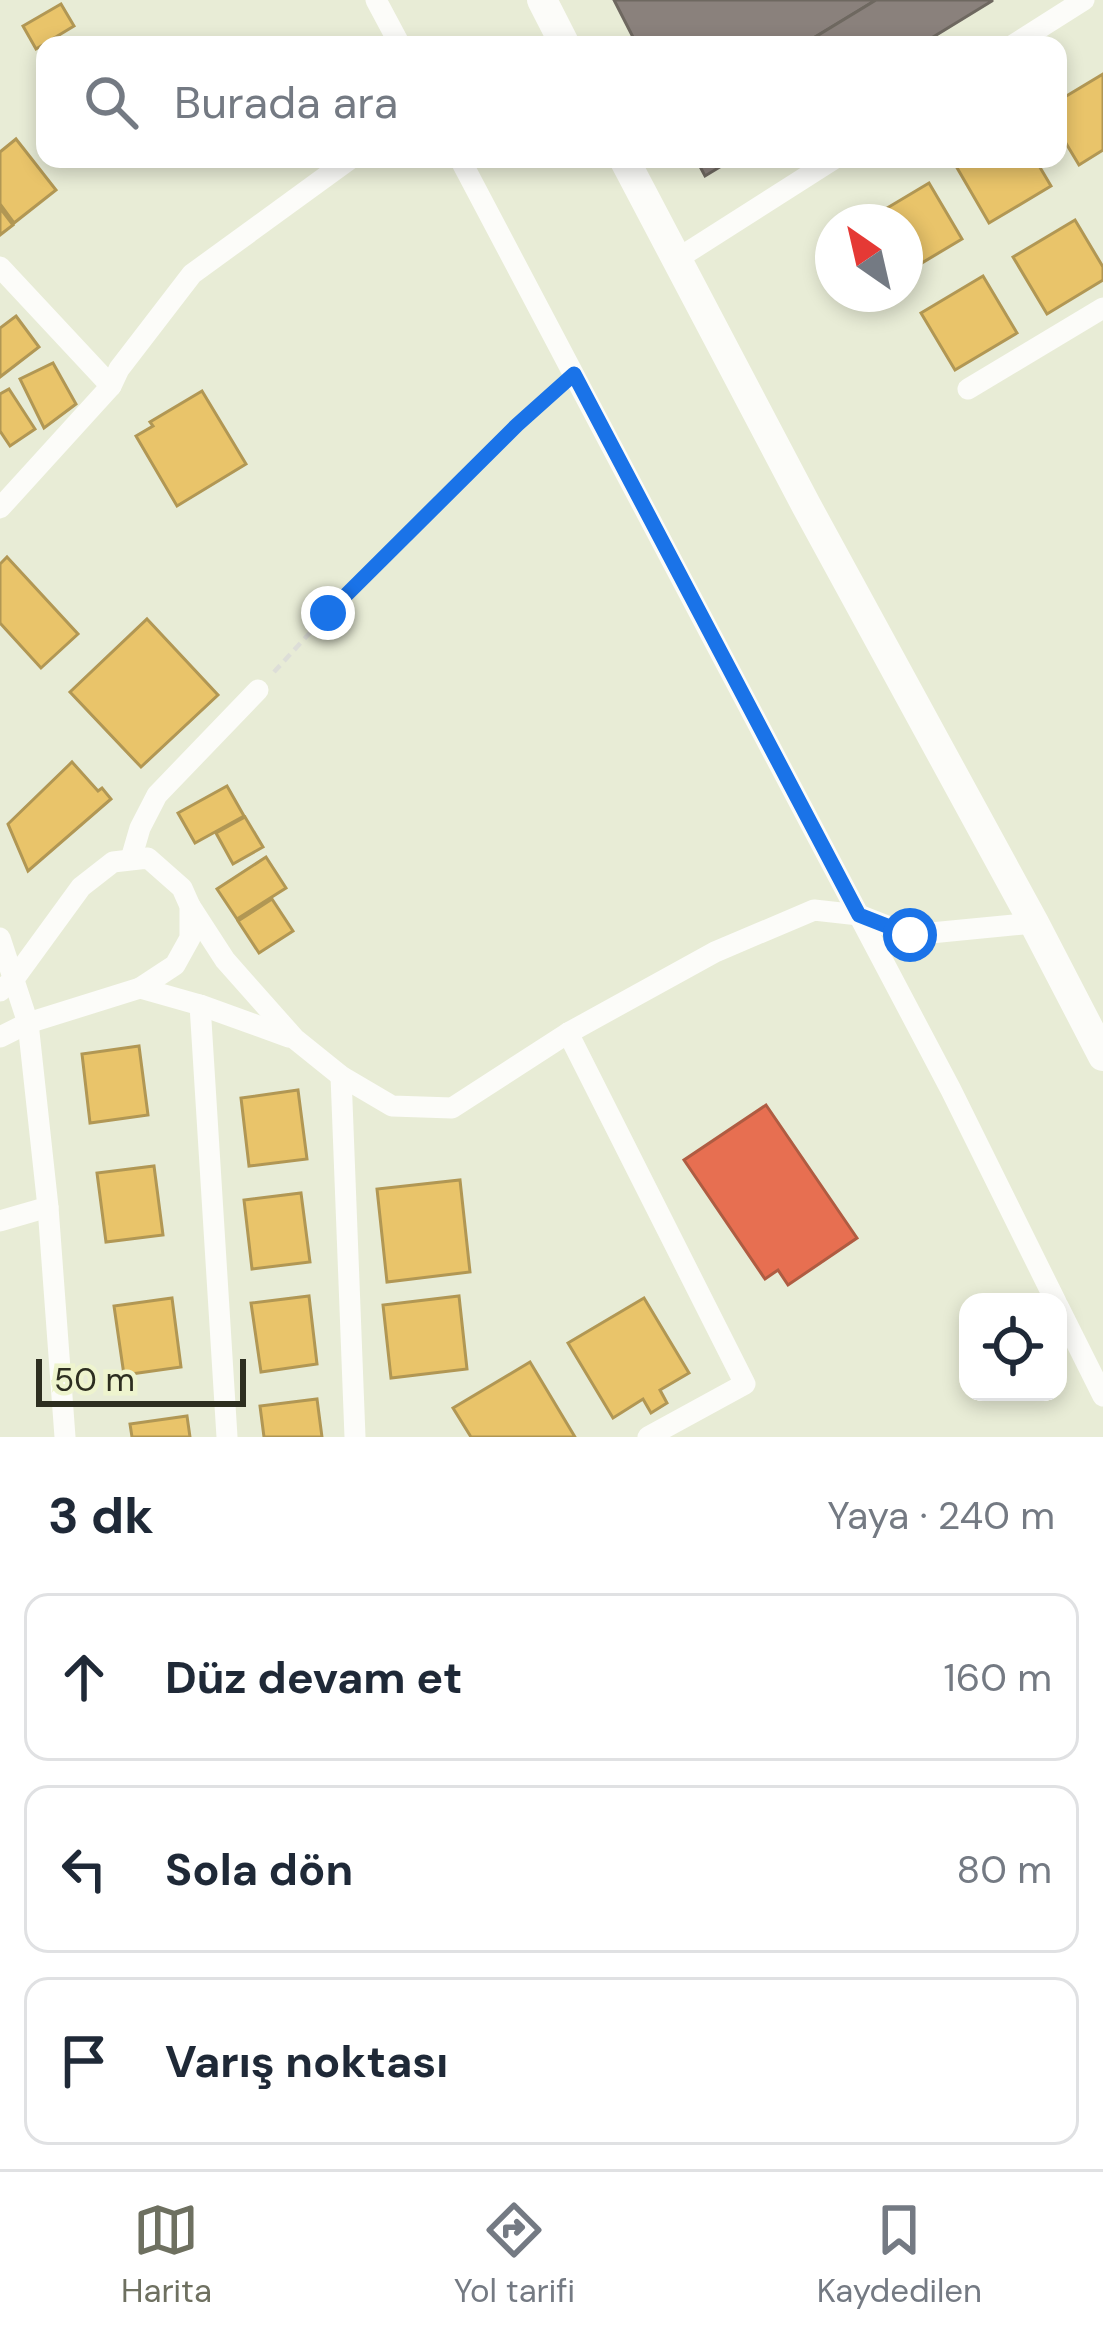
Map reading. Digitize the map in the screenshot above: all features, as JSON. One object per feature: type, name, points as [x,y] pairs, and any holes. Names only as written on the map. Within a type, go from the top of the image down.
[{"type":"main road","points":[[542,0],[560,36]]},
{"type":"main road","points":[[629,168],[1103,1056]]},
{"type":"street","points":[[376,0],[395,36]]},
{"type":"street","points":[[1027,36],[1084,0]]},
{"type":"street","points":[[0,508],[111,386],[192,274],[338,168]]},
{"type":"street","points":[[465,168],[951,1090],[1052,1293]]},
{"type":"street","points":[[676,259],[820,168]]},
{"type":"street","points":[[0,267],[111,386]]},
{"type":"street","points":[[968,389],[1103,308]]},
{"type":"street","points":[[131,860],[157,795],[257,689]]},
{"type":"street","points":[[7,985],[81,887],[113,862],[148,857],[182,888],[225,960],[295,1039],[341,1076],[392,1106],[452,1108],[568,1033],[715,952],[814,910],[859,915],[910,935],[1034,923]]},
{"type":"street","points":[[0,1036],[140,988],[175,965],[190,938],[190,906]]},
{"type":"street","points":[[0,938],[7,985],[28,1023],[48,1207],[64,1437]]},
{"type":"street","points":[[140,988],[295,1039]]},
{"type":"street","points":[[200,1006],[227,1437]]},
{"type":"street","points":[[568,1033],[745,1384],[647,1437]]},
{"type":"street","points":[[341,1076],[355,1437]]},
{"type":"street","points":[[0,1221],[48,1207]]},
{"type":"street","points":[[1067,1324],[1103,1396]]},
{"type":"path","points":[[257,689],[406,535],[574,374]]},
{"type":"building: Konut","points":[[61,4],[74,26],[57,36],[36,36],[36,49],[23,26]]},
{"type":"building: Konut","points":[[1103,74],[1103,150],[1079,165],[1067,145],[1067,96]]},
{"type":"building: Konut","points":[[16,139],[56,190],[14,223],[0,204],[0,152]]},
{"type":"building: Konut","points":[[957,168],[1040,168],[1051,186],[989,223]]},
{"type":"building: Konut","points":[[929,183],[962,239],[923,262],[923,204],[894,204]]},
{"type":"building: Konut","points":[[0,208],[13,225],[0,235]]},
{"type":"building: Konut","points":[[1075,220],[1103,267],[1103,280],[1047,314],[1013,257]]},
{"type":"building: Konut","points":[[983,276],[1017,333],[955,370],[923,312]]},
{"type":"building: Konut","points":[[16,316],[39,347],[0,377],[0,328]]},
{"type":"building: Konut","points":[[53,363],[76,404],[44,428],[20,379]]},
{"type":"building: Konut","points":[[9,389],[35,429],[10,446],[0,431],[0,394]]},
{"type":"building: Konut","points":[[202,391],[246,464],[177,506],[136,436],[153,426],[150,422]]},
{"type":"building: Konut","points":[[7,557],[78,634],[41,668],[0,623],[0,564]]},
{"type":"building: Konut","points":[[147,619],[218,695],[141,767],[70,692]]},
{"type":"building: Konut","points":[[72,762],[111,799],[28,871],[8,824]]},
{"type":"building: Konut","points":[[227,786],[244,816],[195,843],[178,813]]},
{"type":"building: Konut","points":[[245,817],[263,847],[233,864],[216,833]]},
{"type":"building: Konut","points":[[266,857],[286,888],[237,919],[217,889]]},
{"type":"building: Konut","points":[[272,899],[293,931],[259,953],[238,921]]},
{"type":"building: Konut","points":[[139,1046],[148,1115],[90,1123],[82,1054]]},
{"type":"building: Konut","points":[[298,1090],[307,1159],[249,1166],[241,1098]]},
{"type":"building: Konut","points":[[154,1166],[163,1235],[106,1242],[97,1173]]},
{"type":"building: Konut","points":[[460,1180],[470,1272],[387,1282],[377,1189]]},
{"type":"building: Konut","points":[[301,1193],[310,1262],[252,1269],[244,1200]]},
{"type":"building: Konut","points":[[309,1296],[317,1364],[261,1372],[251,1303]]},
{"type":"building: Konut","points":[[459,1296],[467,1369],[391,1378],[383,1305]]},
{"type":"building: Konut","points":[[172,1298],[181,1367],[124,1375],[114,1306]]},
{"type":"building: Konut","points":[[644,1298],[689,1373],[660,1390],[667,1403],[651,1413],[643,1399],[613,1418],[568,1343]]},
{"type":"building: Konut","points":[[530,1362],[575,1437],[471,1437],[453,1408]]},
{"type":"building: Konut","points":[[317,1399],[322,1437],[264,1437],[260,1406]]},
{"type":"building: Konut","points":[[187,1416],[190,1437],[132,1437],[130,1424]]},
{"type":"building: Ticaret","points":[[766,1105],[857,1238],[788,1285],[778,1270],[765,1279],[684,1160]]},
{"type":"building: Sanayi","points":[[614,0],[876,0],[817,36],[632,36]]},
{"type":"building: Sanayi","points":[[876,0],[992,0],[935,36],[817,36]]},
{"type":"route","points":[[328,613],[574,374],[859,915],[910,935]]}]
